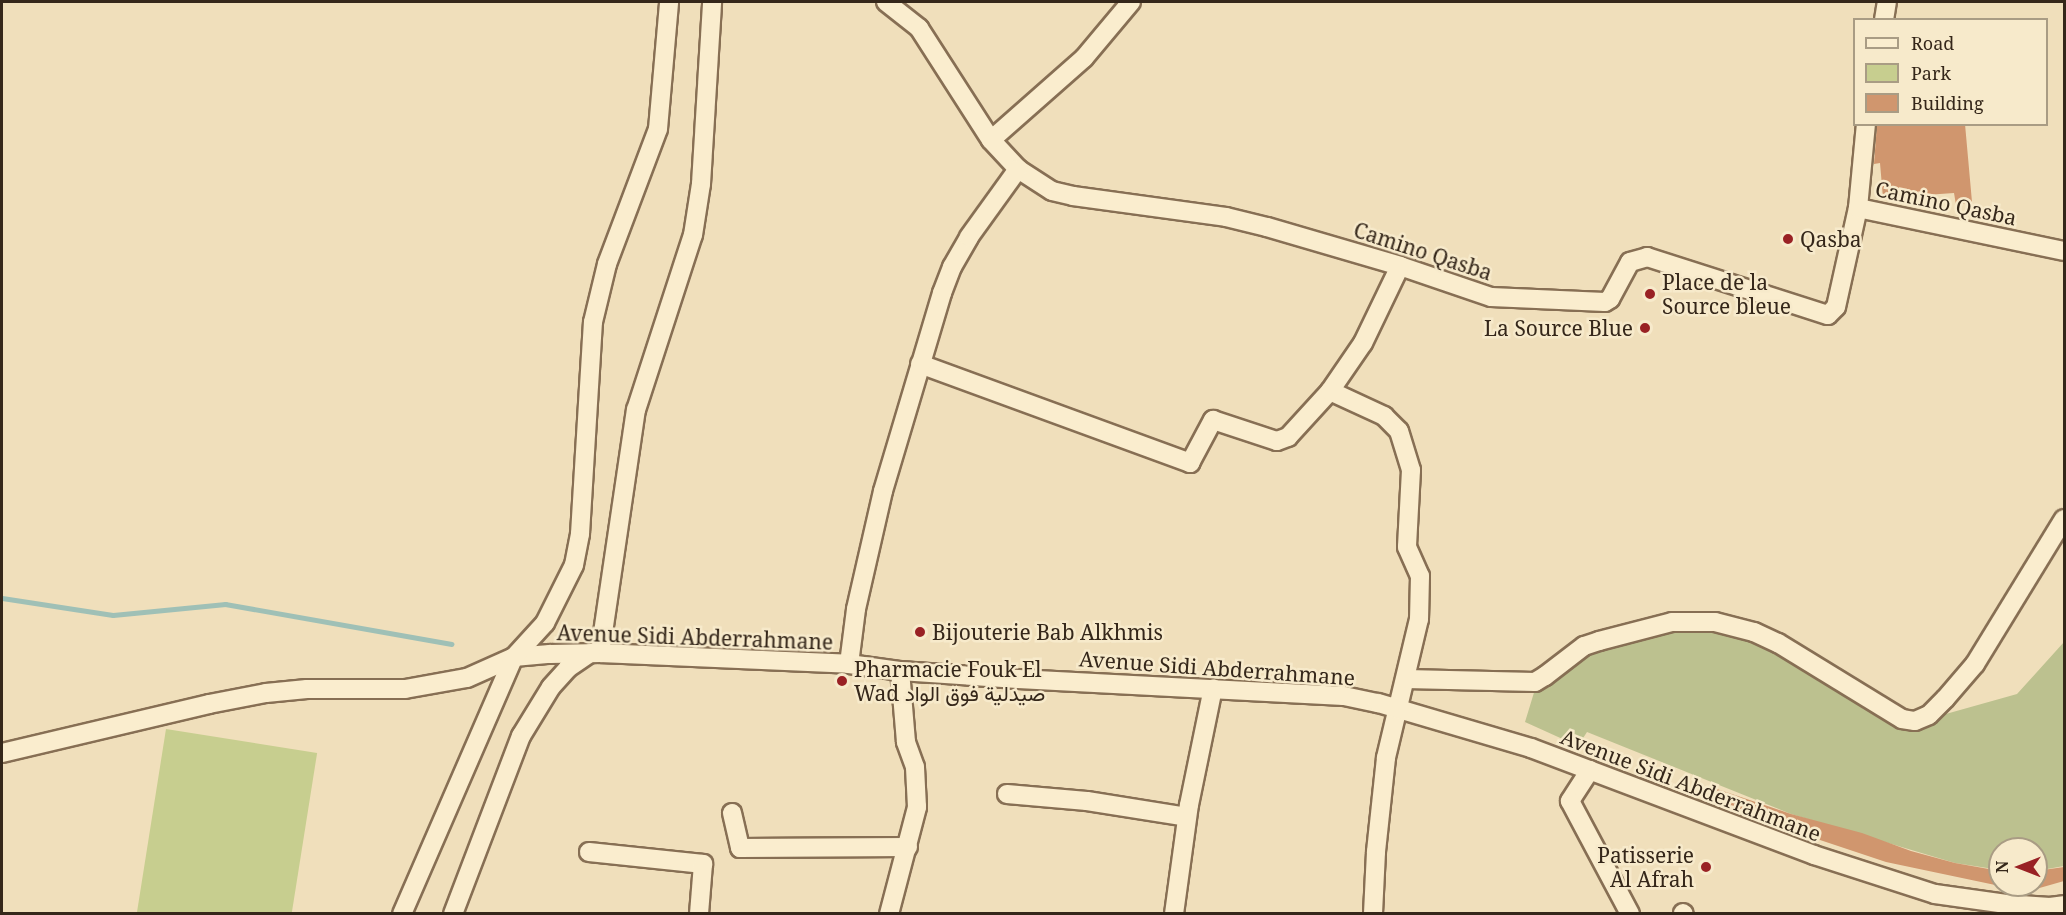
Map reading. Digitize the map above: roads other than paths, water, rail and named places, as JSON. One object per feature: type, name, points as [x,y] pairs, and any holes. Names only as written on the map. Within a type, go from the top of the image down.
[{"type":"street","points":[[402,914],[514,657],[545,623],[574,564],[580,534],[593,322],[607,264],[658,129],[669,2]]},
{"type":"street","points":[[453,914],[521,736],[551,687],[568,668],[595,653],[636,410],[693,235],[701,184],[712,2]]},
{"type":"street","points":[[991,140],[1084,58],[1131,2]]},
{"type":"street","points":[[1884,18],[1887,2]]},
{"type":"street","name":"Camino Qasba","points":[[890,3],[919,28],[991,140],[1017,169],[1052,190],[1073,196],[1226,217],[1400,266],[1491,297],[1600,303],[1610,300],[1630,262],[1647,257],[1828,315],[1836,307],[1858,208],[2064,251]]},
{"type":"street","points":[[1858,208],[1866,126]]},
{"type":"street","points":[[849,664],[856,609],[883,491],[920,364],[952,267],[1017,169]]},
{"type":"street","points":[[920,364],[1187,463],[1195,457],[1214,420],[1281,441],[1288,437],[1330,391],[1363,343],[1400,266]]},
{"type":"street","points":[[1330,391],[1390,420],[1399,431],[1411,470],[1407,547],[1418,570],[1421,583],[1419,619],[1386,758],[1376,852],[1373,914]]},
{"type":"street","points":[[1406,679],[1534,682],[1584,646],[1599,641],[1672,622],[1715,622],[1754,632],[1778,643],[1902,719],[1915,721],[1929,715],[1975,664],[2064,519]]},
{"type":"street","name":"Avenue Sidi Abderrahmane","points":[[514,657],[595,653],[849,664],[900,671],[1017,679],[1344,696],[1378,703],[1530,748],[1814,855],[1935,894],[2055,908]]},
{"type":"street","points":[[2,753],[209,704],[266,693],[307,689],[405,689],[467,678],[514,657]]},
{"type":"street","points":[[889,914],[908,847],[916,807],[916,778],[906,742],[900,671]]},
{"type":"street","points":[[1174,914],[1187,817],[1213,688]]},
{"type":"street","points":[[1590,770],[1570,801],[1630,914]]},
{"type":"street","points":[[1007,794],[1087,801],[1187,817]]},
{"type":"street","points":[[732,813],[740,848],[908,847]]},
{"type":"street","points":[[590,852],[703,864],[699,914]]},
{"type":"waterway","points":[[2,598],[113,615],[225,604],[452,644]]},
{"type":"place","name":"Qasba","points":[[1788,239]]},
{"type":"place","name":"Place de la Source bleue","points":[[1650,294]]},
{"type":"place","name":"La Source Blue","points":[[1645,328]]},
{"type":"place","name":"Bijouterie Bab Alkhmis","points":[[920,632]]},
{"type":"place","name":"Pharmacie Fouk El Wad صيدلية فوق الواد","points":[[842,681]]},
{"type":"place","name":"Patisserie Al Afrah","points":[[1706,867]]}]
